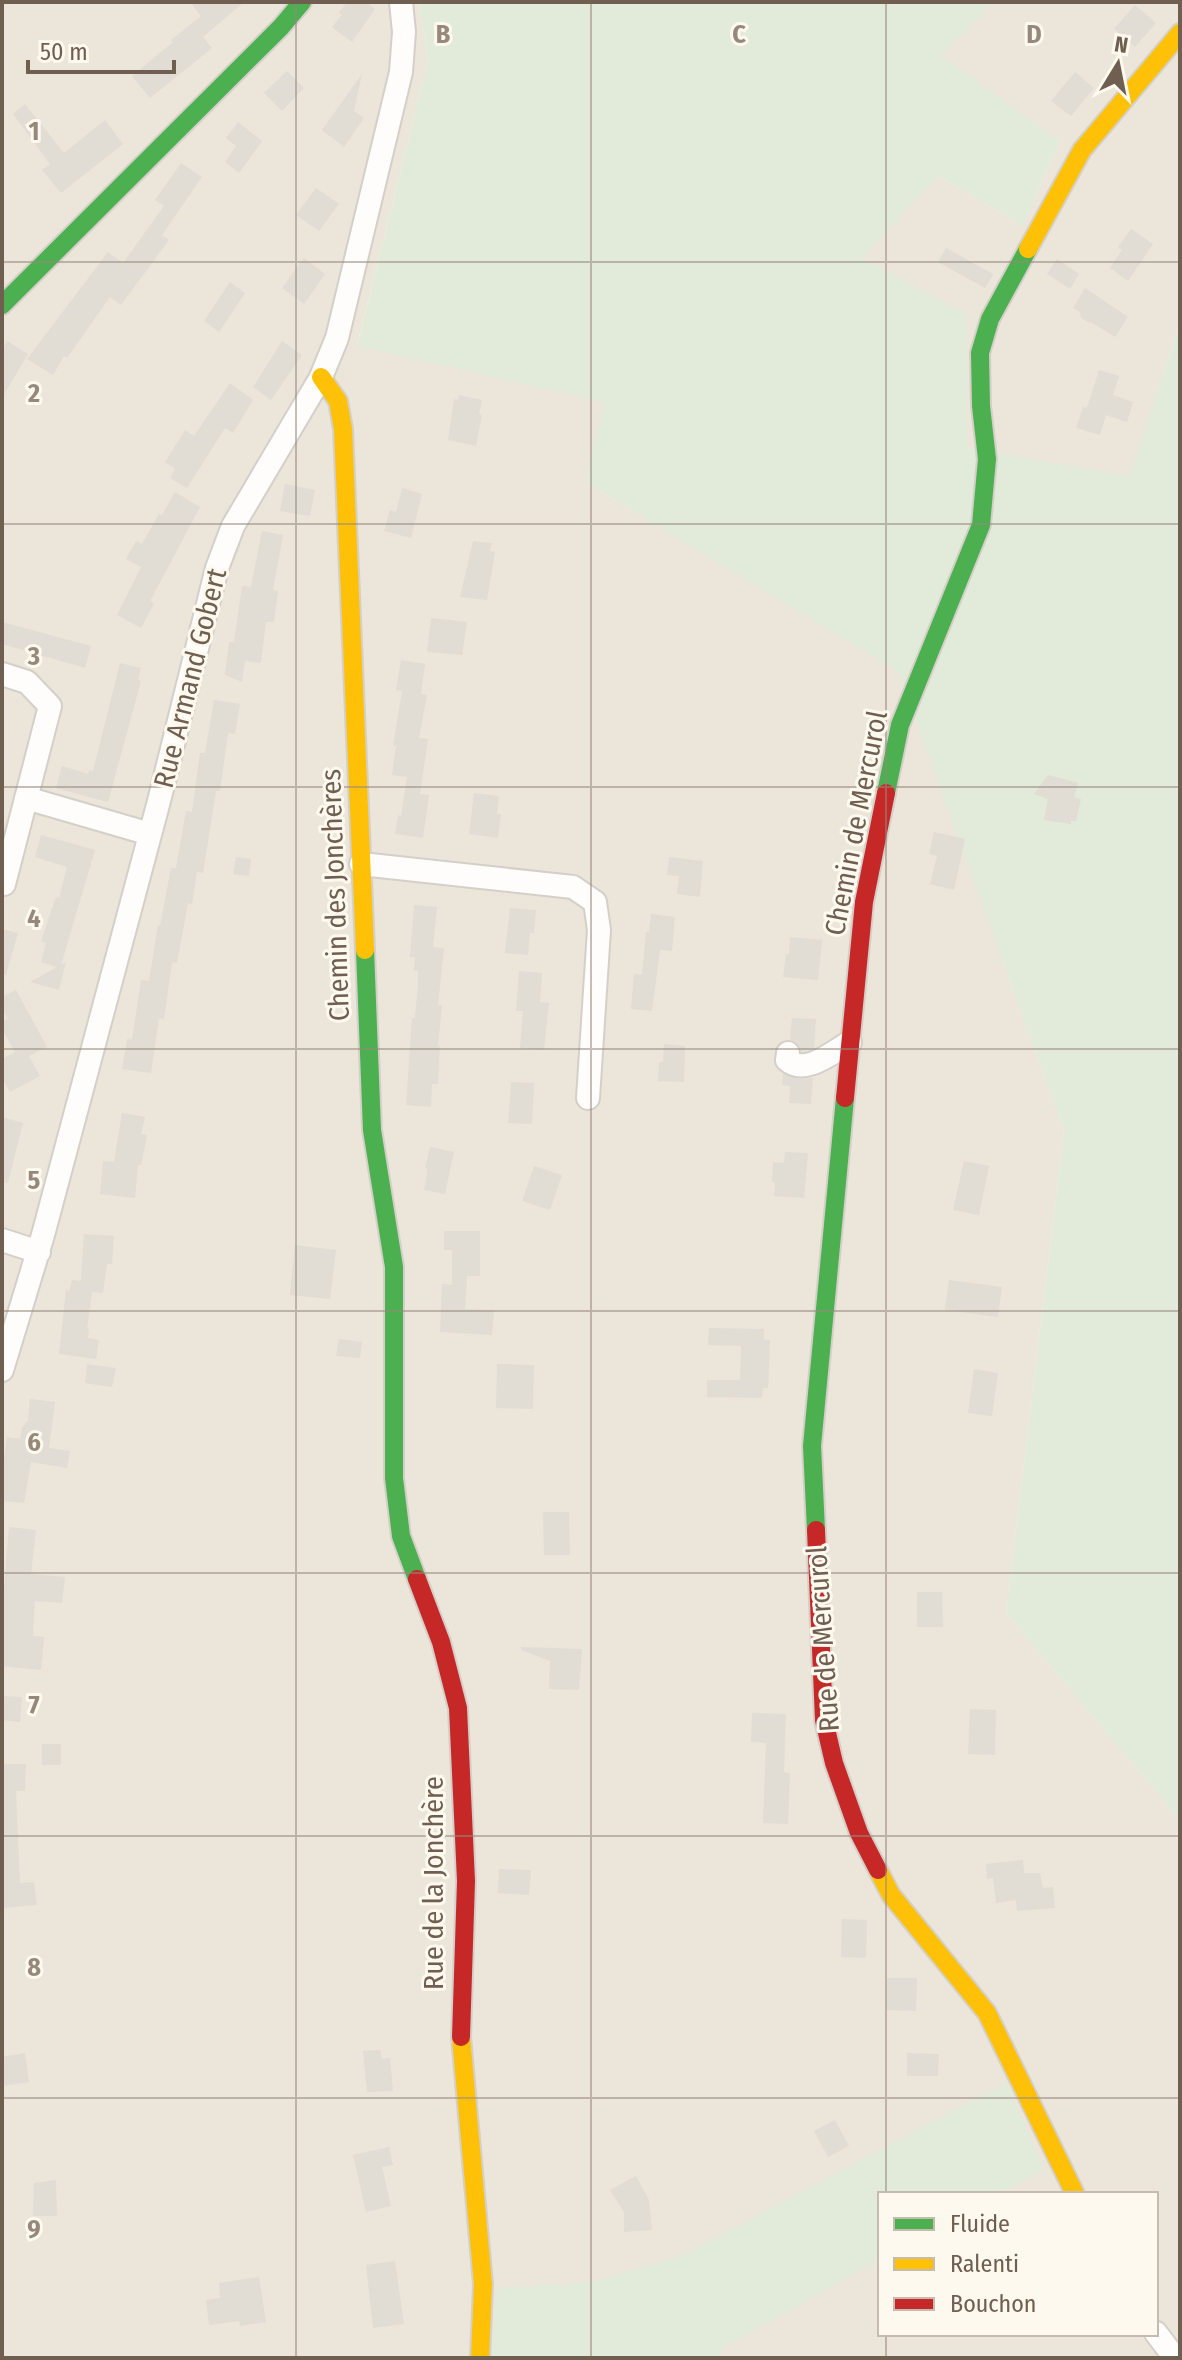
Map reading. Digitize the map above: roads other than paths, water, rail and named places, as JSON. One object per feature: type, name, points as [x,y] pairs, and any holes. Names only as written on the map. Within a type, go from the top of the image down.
[{"type":"street","points":[[2,305],[281,27],[302,2]]},
{"type":"street","name":"Rue Armand Gobert","points":[[2,1370],[39,1252],[217,568],[233,526],[321,377],[337,338],[401,72],[404,32],[401,2]]},
{"type":"street","name":"Chemin de Mercurol","points":[[839,1163],[864,902],[900,725],[981,525],[987,459],[981,406],[980,353],[990,319],[1082,150],[1180,33]]},
{"type":"street","name":"Chemin des Jonchères","points":[[321,377],[338,401],[343,429],[372,1130],[394,1267],[393,1416]]},
{"type":"street","points":[[2,674],[27,682],[50,706],[4,884]]},
{"type":"street","points":[[26,798],[150,834]]},
{"type":"street","points":[[361,864],[573,887],[595,902],[599,930],[588,1098]]},
{"type":"street","points":[[788,1053],[787,1060],[794,1066],[806,1066],[850,1042]]},
{"type":"street","name":"Rue de Mercurol","points":[[839,1163],[812,1446],[824,1720],[834,1763],[859,1833],[891,1895],[987,2013],[1074,2192]]},
{"type":"street","points":[[2,1240],[39,1252]]},
{"type":"street","name":"Rue de la Jonchère","points":[[393,1416],[394,1478],[401,1536],[441,1642],[458,1708],[466,1881],[460,2028],[483,2284],[480,2358]]},
{"type":"street","points":[[1158,2336],[1175,2358]]}]
